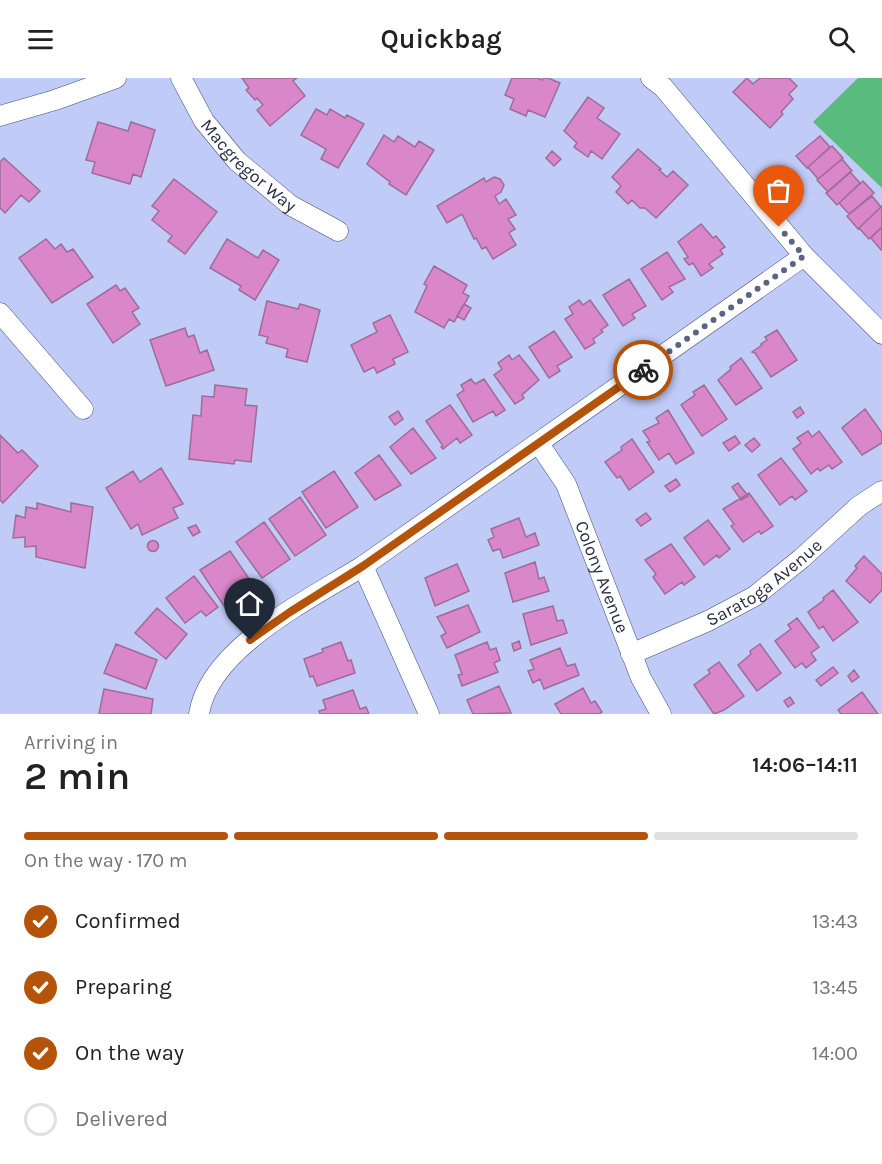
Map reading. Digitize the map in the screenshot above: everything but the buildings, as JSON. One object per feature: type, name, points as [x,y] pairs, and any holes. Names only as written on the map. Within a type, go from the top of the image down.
[{"type":"street","points":[[0,116],[116,78]]},
{"type":"street","name":"Macgregor Way","points":[[181,78],[204,121],[237,161],[290,205],[339,231]]},
{"type":"street","points":[[662,81],[804,256],[882,334]]},
{"type":"street","points":[[199,714],[206,690],[221,666],[238,649],[539,444],[804,256]]},
{"type":"street","points":[[0,313],[83,409]]},
{"type":"street","name":"Colony Avenue","points":[[539,444],[566,484],[631,654],[647,692],[661,714]]},
{"type":"street","name":"Saratoga Avenue","points":[[631,654],[708,621],[755,596],[802,558],[859,506],[882,491]]},
{"type":"street","points":[[363,566],[429,714]]},
{"type":"green space","points":[[858,78],[882,78],[882,188],[813,122]]},
{"type":"way so far","points":[[643,370],[804,256],[779,227]]},
{"type":"route","points":[[250,640],[363,566],[643,370]]}]
